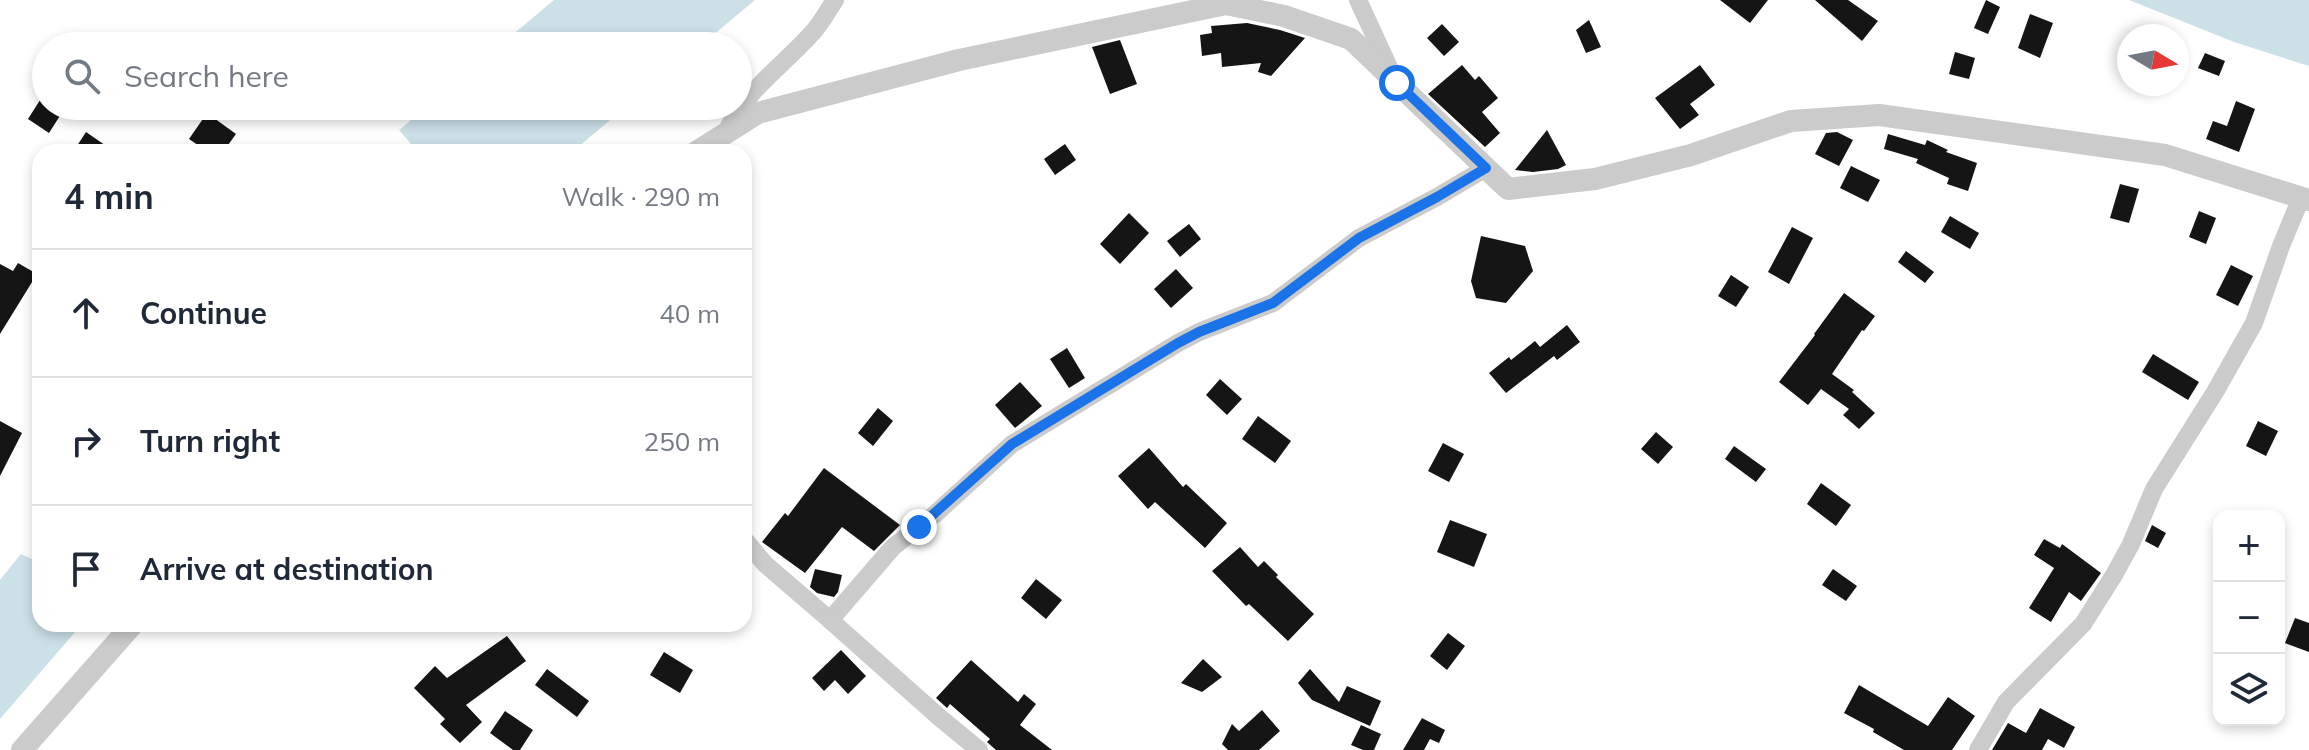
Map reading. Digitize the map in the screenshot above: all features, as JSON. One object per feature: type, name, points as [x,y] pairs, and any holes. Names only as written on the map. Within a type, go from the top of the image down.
[{"type":"street","points":[[752,93],[816,30],[835,0]]},
{"type":"street","points":[[1358,0],[1397,83]]},
{"type":"street","points":[[752,117],[944,64],[1226,4],[1284,16],[1351,39],[1508,189],[1595,179],[1691,155],[1791,121],[1879,115],[2165,155],[2305,199],[2281,246],[2254,323],[2154,489],[2114,575],[2083,624],[2006,702],[1978,750]]},
{"type":"street","points":[[725,134],[732,120]]},
{"type":"street","points":[[709,144],[747,120]]},
{"type":"street","points":[[830,620],[893,547],[934,515],[1012,444],[1178,343],[1273,303],[1359,238],[1486,168]]},
{"type":"street","points":[[752,549],[765,564],[979,750]]},
{"type":"street","points":[[22,750],[126,632]]},
{"type":"shaded area","points":[[554,0],[755,0],[717,32],[516,32]]},
{"type":"shaded area","points":[[2129,0],[2309,0],[2309,66],[2234,42]]},
{"type":"shaded area","points":[[411,120],[610,120],[582,144],[411,144],[399,130]]},
{"type":"shaded area","points":[[21,554],[32,559],[32,632],[75,632],[0,719],[0,580]]},
{"type":"building","points":[[1720,0],[1768,0],[1750,23]]},
{"type":"building","points":[[1815,0],[1848,0],[1878,21],[1862,41]]},
{"type":"building","points":[[1986,0],[2000,7],[1988,34],[1974,28]]},
{"type":"building","points":[[2030,14],[2053,23],[2040,58],[2018,48]]},
{"type":"building","points":[[1589,20],[1601,47],[1586,53],[1576,30]]},
{"type":"building","points":[[1247,23],[1305,38],[1271,76],[1258,72],[1261,63],[1222,67],[1221,53],[1202,56],[1200,35],[1212,33],[1211,26]]},
{"type":"building","points":[[1442,24],[1459,42],[1444,56],[1427,38]]},
{"type":"building","points":[[1120,40],[1137,84],[1110,94],[1092,47]]},
{"type":"building","points":[[1955,52],[1975,58],[1969,79],[1949,74]]},
{"type":"building","points":[[2205,53],[2225,61],[2219,76],[2198,68]]},
{"type":"building","points":[[1462,65],[1475,80],[1479,76],[1498,98],[1482,112],[1500,133],[1485,147],[1428,94]]},
{"type":"building","points":[[1700,65],[1715,85],[1690,104],[1699,115],[1680,129],[1655,98]]},
{"type":"building","points":[[2236,101],[2255,109],[2239,152],[2206,139],[2213,121],[2227,126]]},
{"type":"building","points":[[32,113],[32,120],[57,120],[49,133],[28,119]]},
{"type":"building","points":[[202,120],[217,120],[236,134],[229,144],[196,144],[189,139]]},
{"type":"building","points":[[1547,130],[1566,165],[1533,172],[1515,170]]},
{"type":"building","points":[[86,132],[103,144],[78,144]]},
{"type":"building","points":[[1837,132],[1853,140],[1839,166],[1815,154],[1826,133]]},
{"type":"building","points":[[1888,134],[1925,145],[1927,140],[1948,150],[1946,152],[1977,163],[1968,191],[1947,184],[1949,178],[1916,163],[1918,159],[1884,149]]},
{"type":"building","points":[[1065,144],[1076,160],[1055,175],[1044,159]]},
{"type":"building","points":[[1851,166],[1880,180],[1868,202],[1840,188]]},
{"type":"building","points":[[2120,184],[2139,189],[2129,223],[2110,218]]},
{"type":"building","points":[[2199,211],[2216,218],[2206,244],[2189,237]]},
{"type":"building","points":[[1129,213],[1149,233],[1120,264],[1100,244]]},
{"type":"building","points":[[1950,216],[1979,233],[1970,249],[1941,232]]},
{"type":"building","points":[[1189,224],[1201,239],[1180,257],[1167,241]]},
{"type":"building","points":[[1792,227],[1813,238],[1789,284],[1768,272]]},
{"type":"building","points":[[1481,236],[1525,246],[1533,271],[1506,303],[1476,298],[1471,281]]},
{"type":"building","points":[[1906,251],[1934,272],[1925,283],[1898,262]]},
{"type":"building","points":[[18,263],[32,271],[32,282],[0,334],[0,264],[13,271]]},
{"type":"building","points":[[2231,265],[2253,276],[2238,306],[2216,295]]},
{"type":"building","points":[[1176,269],[1193,288],[1171,308],[1154,289]]},
{"type":"building","points":[[1731,275],[1749,287],[1736,307],[1718,296]]},
{"type":"building","points":[[1844,293],[1875,316],[1832,374],[1854,390],[1852,392],[1875,413],[1859,429],[1843,415],[1849,409],[1821,389],[1808,405],[1779,382]]},
{"type":"building","points":[[1567,325],[1580,342],[1557,360],[1554,356],[1506,393],[1489,373],[1535,341],[1540,347]]},
{"type":"building","points":[[1067,348],[1085,378],[1069,388],[1050,359]]},
{"type":"building","points":[[2153,354],[2199,382],[2188,400],[2142,372]]},
{"type":"building","points":[[1220,379],[1242,399],[1227,415],[1206,395]]},
{"type":"building","points":[[1020,382],[1042,406],[1015,428],[995,405]]},
{"type":"building","points":[[878,408],[893,421],[873,446],[858,433]]},
{"type":"building","points":[[1258,416],[1291,441],[1275,463],[1242,439]]},
{"type":"building","points":[[0,421],[22,433],[0,476]]},
{"type":"building","points":[[2258,421],[2278,431],[2266,456],[2246,446]]},
{"type":"building","points":[[1656,432],[1673,447],[1658,464],[1641,449]]},
{"type":"building","points":[[1443,443],[1464,454],[1449,482],[1428,471]]},
{"type":"building","points":[[1734,446],[1766,469],[1756,482],[1725,459]]},
{"type":"building","points":[[1149,448],[1183,487],[1186,484],[1227,523],[1205,548],[1155,502],[1148,509],[1118,476]]},
{"type":"building","points":[[824,468],[900,525],[874,551],[842,527],[805,573],[762,542],[785,513],[788,516]]},
{"type":"building","points":[[1821,483],[1851,505],[1836,526],[1807,504]]},
{"type":"building","points":[[1450,520],[1487,534],[1474,567],[1437,552]]},
{"type":"building","points":[[2152,525],[2166,533],[2158,548],[2145,541]]},
{"type":"building","points":[[2044,539],[2060,548],[2062,544],[2101,573],[2081,601],[2069,592],[2051,622],[2029,608],[2054,568],[2034,555]]},
{"type":"building","points":[[1240,547],[1258,567],[1264,561],[1314,614],[1288,641],[1249,604],[1246,606],[1212,571]]},
{"type":"building","points":[[815,569],[842,575],[834,597],[817,593],[810,587]]},
{"type":"building","points":[[1833,569],[1857,586],[1846,601],[1822,585]]},
{"type":"building","points":[[1036,579],[1062,600],[1046,619],[1021,598]]},
{"type":"building","points":[[2295,618],[2309,623],[2309,652],[2285,643]]},
{"type":"building","points":[[1448,633],[1465,646],[1447,670],[1430,656]]},
{"type":"building","points":[[507,636],[526,661],[466,705],[482,722],[460,743],[440,724],[445,719],[414,688],[435,666],[447,678]]},
{"type":"building","points":[[841,650],[866,676],[848,694],[835,680],[824,691],[812,678]]},
{"type":"building","points":[[664,652],[693,670],[680,693],[650,675]]},
{"type":"building","points":[[1203,659],[1222,677],[1202,692],[1181,683]]},
{"type":"building","points":[[971,660],[1018,702],[1024,694],[1036,704],[1020,725],[1052,750],[996,750],[987,742],[990,739],[950,704],[947,708],[936,698]]},
{"type":"building","points":[[547,669],[589,701],[577,717],[535,685]]},
{"type":"building","points":[[1310,669],[1339,702],[1347,686],[1381,701],[1370,726],[1312,700],[1298,683]]},
{"type":"building","points":[[1859,685],[1928,726],[1948,697],[1975,716],[1952,750],[1904,750],[1844,713]]},
{"type":"building","points":[[2040,708],[2075,727],[2064,748],[2048,739],[2042,750],[1992,750],[2008,723],[2026,733]]},
{"type":"building","points":[[1262,710],[1280,731],[1259,750],[1228,750],[1222,744],[1232,724],[1239,731]]},
{"type":"building","points":[[505,711],[533,730],[520,750],[513,750],[490,733]]},
{"type":"building","points":[[1422,718],[1445,730],[1439,743],[1430,739],[1424,750],[1403,750]]},
{"type":"building","points":[[1361,725],[1381,734],[1374,750],[1351,745]]},
{"type":"route","points":[[919,527],[1012,444],[1036,428],[1178,343],[1273,303],[1359,238],[1486,168],[1397,83]]}]
